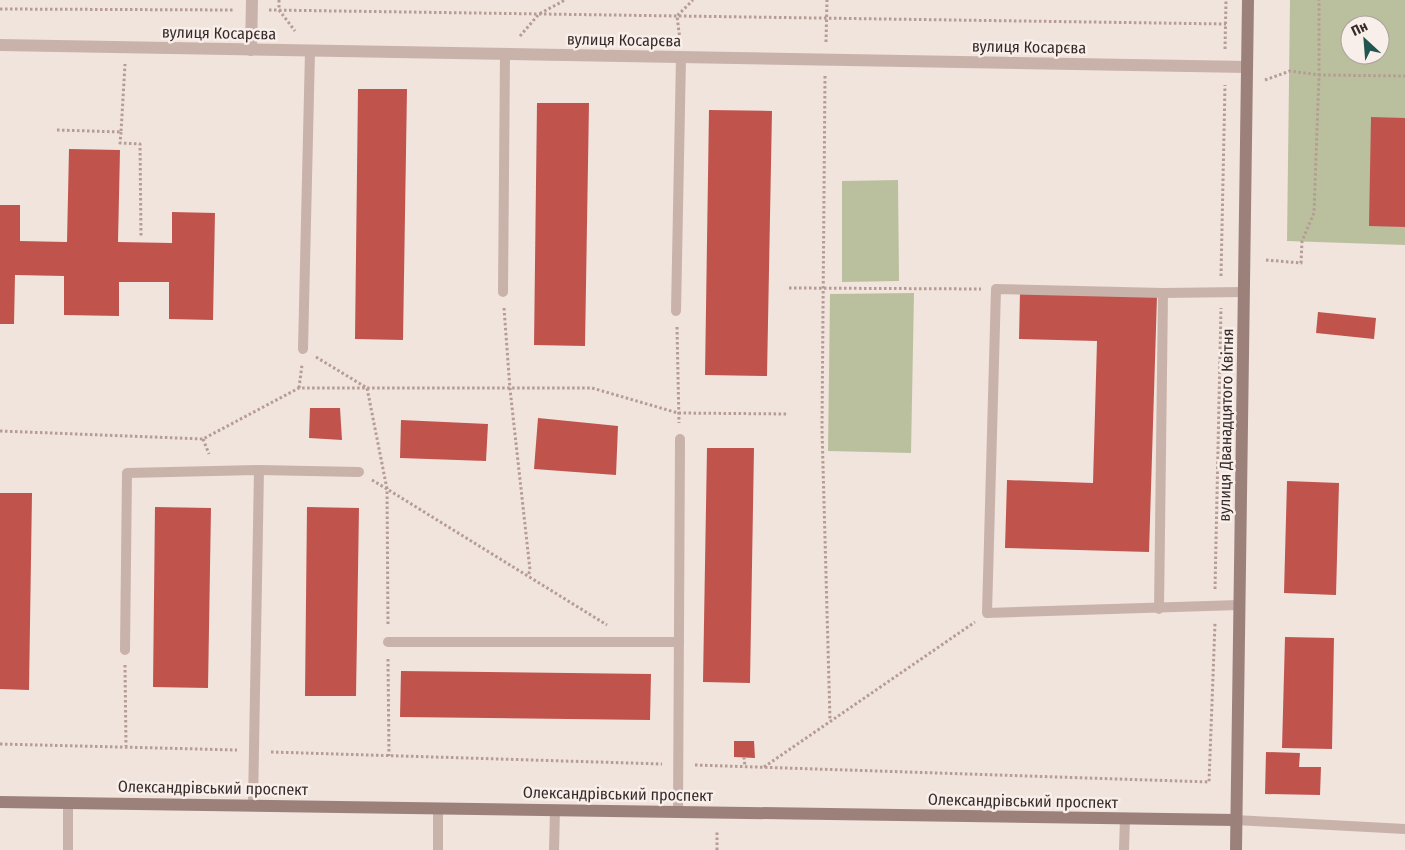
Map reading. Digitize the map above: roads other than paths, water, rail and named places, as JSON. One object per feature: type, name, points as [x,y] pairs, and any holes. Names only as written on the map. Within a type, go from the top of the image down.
[{"type":"main road","name":"вулиця Дванадцятого Квітня","points":[[1236,850],[1248,0]]},
{"type":"main road","name":"Олександрівський проспект","points":[[0,802],[1235,820]]},
{"type":"street","points":[[251,5],[251,50]]},
{"type":"street","name":"вулиця Косарєва","points":[[0,45],[1247,67]]},
{"type":"lane","points":[[304,349],[310,50]]},
{"type":"lane","points":[[503,292],[505,54]]},
{"type":"lane","points":[[676,311],[681,57]]},
{"type":"lane","points":[[1239,605],[987,614],[996,289],[1163,293],[1244,292]]},
{"type":"lane","points":[[1160,609],[1163,293]]},
{"type":"lane","points":[[678,812],[680,439]]},
{"type":"lane","points":[[253,805],[259,470]]},
{"type":"lane","points":[[125,650],[127,473],[259,470],[359,472]]},
{"type":"lane","points":[[388,642],[679,642]]},
{"type":"lane","points":[[68,802],[68,850]]},
{"type":"lane","points":[[438,808],[438,850]]},
{"type":"lane","points":[[554,850],[555,810]]},
{"type":"lane","points":[[1124,850],[1125,818]]},
{"type":"lane","points":[[1235,820],[1405,829]]}]
